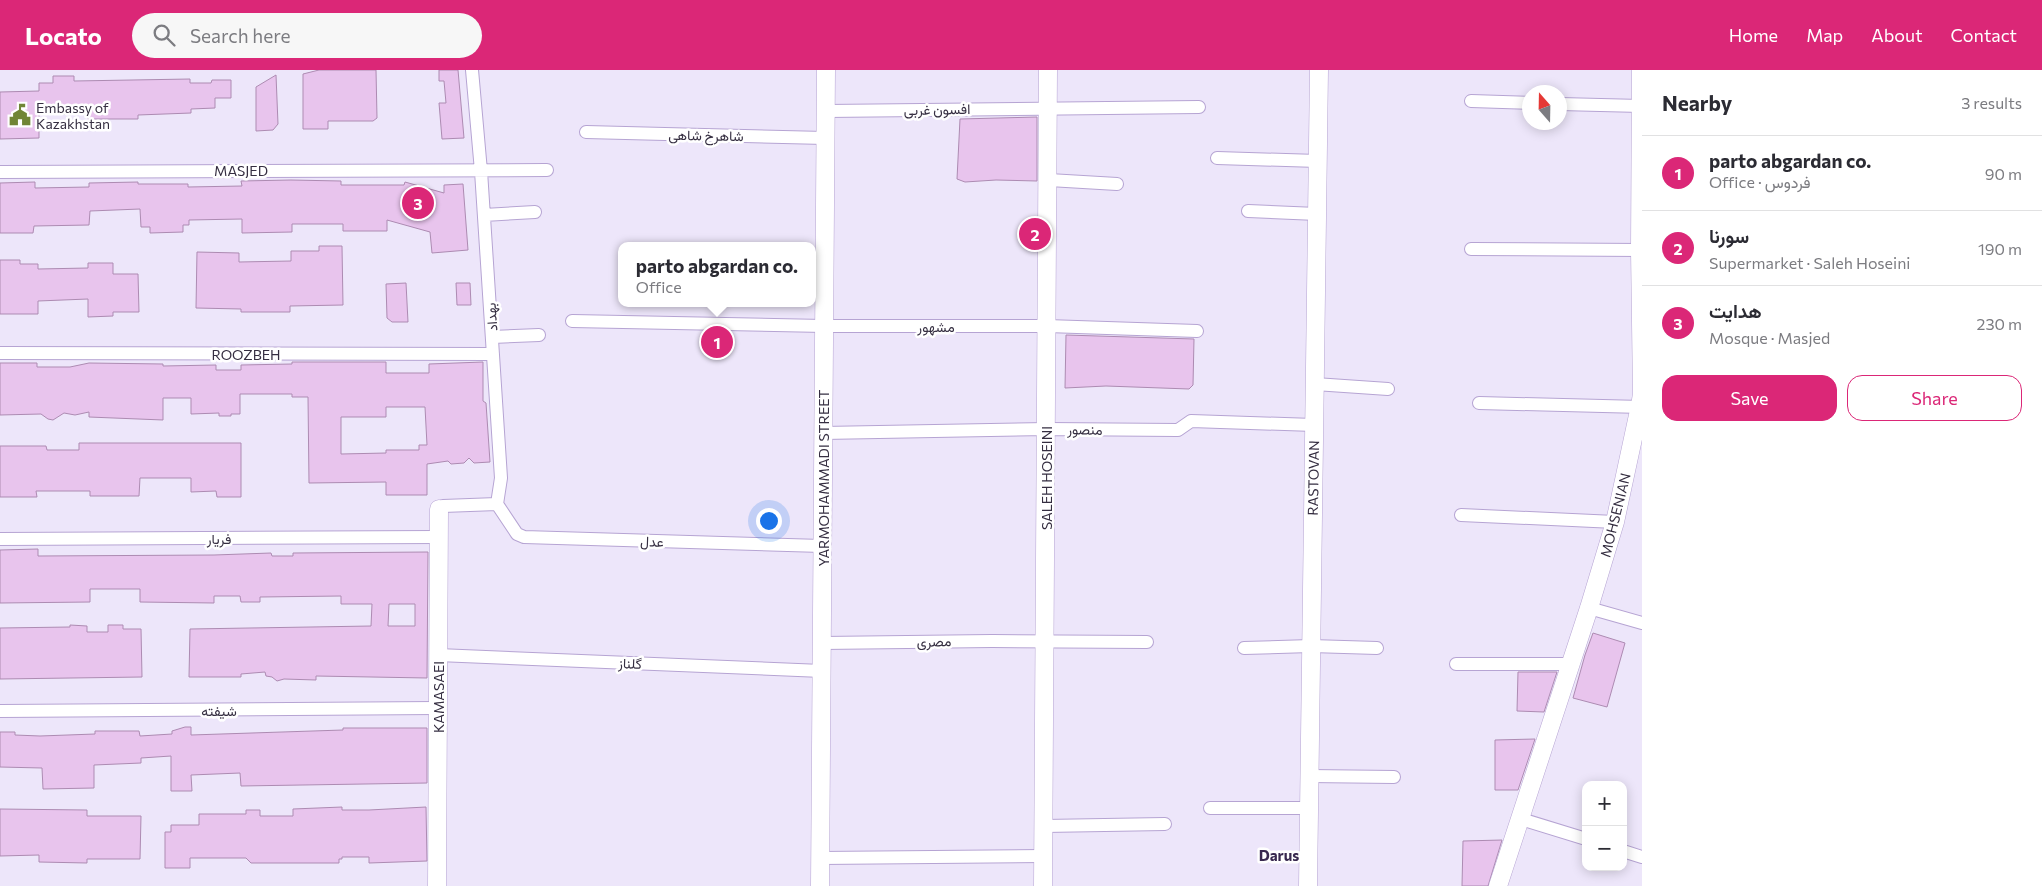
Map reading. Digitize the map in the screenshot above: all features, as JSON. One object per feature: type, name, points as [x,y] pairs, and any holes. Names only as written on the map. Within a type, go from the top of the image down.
[{"type":"street","name":"بهداد","points":[[472,70],[481,171],[501,478],[497,504]]},
{"type":"street","name":"YARMOHAMMADI STREET","points":[[820,886],[826,70]]},
{"type":"street","name":"SALEH HOSEINI","points":[[1043,886],[1048,326],[1048,70]]},
{"type":"street","name":"RASTOVAN","points":[[1308,886],[1319,70]]},
{"type":"street","name":"MOHSENIAN","points":[[1498,886],[1589,608],[1615,522],[1641,406],[1641,81]]},
{"type":"street","points":[[1471,100],[1522,102]]},
{"type":"street","points":[[1567,104],[1641,106]]},
{"type":"street","name":"افسون غربی","points":[[826,111],[1049,107],[1199,107]]},
{"type":"street","name":"شاهرخ شاهی","points":[[586,132],[825,138]]},
{"type":"street","points":[[1217,158],[1318,161]]},
{"type":"street","name":"MASJED","points":[[0,172],[342,169],[547,170]]},
{"type":"street","points":[[1048,180],[1117,184]]},
{"type":"street","points":[[1248,211],[1317,214]]},
{"type":"street","points":[[484,214],[535,212]]},
{"type":"street","points":[[1471,249],[1641,250]]},
{"type":"street","name":"مشهور","points":[[572,321],[824,326],[1048,326],[1197,331]]},
{"type":"street","points":[[492,337],[539,335]]},
{"type":"street","name":"ROOZBEH","points":[[0,353],[493,354]]},
{"type":"street","points":[[1315,384],[1388,389]]},
{"type":"street","points":[[1479,403],[1641,406]]},
{"type":"street","name":"منصور","points":[[823,433],[1047,429],[1178,430],[1191,422],[1314,425]]},
{"type":"street","points":[[439,509],[443,506],[497,504]]},
{"type":"street","name":"عدل","points":[[497,504],[517,534],[524,537],[822,546]]},
{"type":"street","name":"KAMASAEI","points":[[437,886],[439,509]]},
{"type":"street","points":[[1461,515],[1615,522]]},
{"type":"street","name":"فریار","points":[[0,539],[438,537]]},
{"type":"street","points":[[1589,608],[1642,623]]},
{"type":"street","name":"مصری","points":[[822,643],[982,641],[1147,642]]},
{"type":"street","points":[[1244,648],[1311,646],[1377,648]]},
{"type":"street","name":"گلناز","points":[[438,655],[822,671]]},
{"type":"street","points":[[1456,664],[1571,664]]},
{"type":"street","name":"شیفته","points":[[0,712],[438,708]]},
{"type":"street","points":[[1309,776],[1394,777]]},
{"type":"street","points":[[1210,808],[1308,808]]},
{"type":"street","points":[[1521,819],[1582,838]]},
{"type":"street","points":[[1044,826],[1165,824]]},
{"type":"street","points":[[1627,852],[1642,857]]},
{"type":"street","points":[[820,858],[1044,856]]},
{"type":"building","points":[[319,70],[376,70],[377,118],[373,121],[328,121],[328,129],[303,129],[303,74]]},
{"type":"building","points":[[439,70],[458,70],[464,138],[442,139],[439,103],[446,103],[444,81],[439,81]]},
{"type":"building","points":[[276,75],[278,124],[273,130],[256,131],[256,87]]},
{"type":"building","points":[[53,76],[74,76],[74,81],[190,79],[190,83],[211,83],[212,80],[231,80],[231,98],[215,98],[215,108],[191,109],[191,113],[138,115],[138,119],[88,119],[88,114],[39,114],[39,138],[0,139],[0,92],[39,91],[39,83],[53,83]]},
{"type":"building","points":[[1037,117],[1037,181],[996,180],[965,182],[957,179],[960,119]]},
{"type":"building","points":[[241,181],[341,181],[341,185],[404,185],[405,182],[444,193],[444,185],[463,184],[468,250],[432,253],[430,232],[387,220],[387,231],[343,231],[343,224],[292,224],[292,232],[242,233],[242,219],[189,220],[189,225],[183,225],[183,232],[150,233],[150,227],[141,227],[140,209],[90,211],[89,225],[34,226],[33,233],[0,233],[0,183],[35,182],[35,188],[89,187],[89,183],[138,182],[138,184],[188,184],[188,187],[242,186]]},
{"type":"building","points":[[319,246],[342,246],[343,305],[290,306],[290,312],[241,312],[241,309],[196,308],[197,252],[239,253],[239,262],[291,261],[291,251],[319,251]]},
{"type":"building","points":[[0,260],[20,260],[20,264],[38,264],[38,269],[88,268],[88,263],[113,263],[113,274],[138,274],[139,312],[113,312],[113,316],[88,317],[88,299],[38,301],[38,314],[0,314]]},
{"type":"building","points":[[406,283],[408,322],[392,322],[387,318],[386,284]]},
{"type":"building","points":[[456,283],[470,283],[471,305],[457,305]]},
{"type":"building","points":[[1066,335],[1194,339],[1193,385],[1189,389],[1106,386],[1065,388]]},
{"type":"building","points":[[292,362],[386,362],[386,373],[429,373],[429,364],[483,362],[483,401],[486,403],[490,462],[474,463],[469,458],[464,463],[451,464],[448,461],[427,464],[427,495],[386,495],[386,482],[309,483],[308,397],[292,397],[292,394],[240,394],[240,414],[231,414],[231,416],[219,416],[219,413],[191,414],[191,398],[163,398],[163,420],[89,417],[89,412],[75,415],[64,413],[53,420],[41,414],[0,415],[0,363],[37,363],[37,367],[70,367],[89,363],[163,364],[163,366],[216,365],[216,370],[241,370],[241,365],[292,364]],"holes":[[[386,407],[425,407],[427,445],[419,445],[419,450],[386,450],[386,453],[341,454],[341,417],[386,417]]]},
{"type":"building","points":[[79,443],[241,443],[241,497],[217,497],[216,491],[191,492],[191,478],[140,478],[139,496],[90,496],[90,491],[36,491],[37,497],[0,497],[0,446],[46,446],[47,450],[79,450]]},
{"type":"building","points":[[38,549],[38,556],[271,553],[272,556],[293,556],[293,553],[428,552],[427,678],[316,676],[316,680],[284,679],[277,681],[272,677],[266,676],[265,672],[241,674],[241,677],[189,677],[190,629],[371,626],[372,604],[341,604],[341,596],[260,597],[260,602],[241,602],[240,596],[214,596],[214,603],[140,602],[140,589],[90,589],[90,602],[0,603],[0,550]],"holes":[[[389,604],[415,604],[415,626],[388,626]]]},
{"type":"building","points":[[70,625],[87,626],[87,632],[108,632],[108,625],[123,625],[123,629],[141,629],[142,677],[0,679],[0,628],[70,627]]},
{"type":"building","points":[[1593,633],[1625,643],[1607,707],[1573,698]]},
{"type":"building","points":[[1518,672],[1557,672],[1544,712],[1517,711]]},
{"type":"building","points":[[191,727],[191,735],[343,730],[343,728],[427,728],[427,783],[241,786],[240,773],[191,775],[192,791],[171,791],[171,756],[141,758],[141,763],[94,765],[94,788],[43,789],[42,768],[0,767],[0,732],[40,736],[95,734],[95,731],[139,731],[140,736],[172,734],[172,731]]},
{"type":"building","points":[[1535,739],[1518,790],[1495,790],[1495,740]]},
{"type":"building","points":[[342,807],[342,810],[369,810],[426,807],[427,861],[369,863],[369,857],[342,857],[342,859],[339,859],[339,863],[251,863],[246,858],[190,858],[190,868],[165,868],[165,832],[171,832],[171,825],[199,825],[199,814],[246,814],[246,810],[260,810],[260,816],[293,816],[293,809]]},
{"type":"building","points":[[0,809],[87,810],[87,816],[141,816],[140,859],[87,859],[87,863],[39,862],[39,855],[0,856]]},
{"type":"building","points":[[1502,840],[1488,886],[1462,886],[1463,841]]},
{"type":"place","name":"Embassy of Kazakhstan","points":[[20,115]]},
{"type":"place","name":"هدایت","points":[[418,203]]},
{"type":"place","name":"سورنا","points":[[1035,234]]},
{"type":"place","name":"parto abgardan co.","points":[[717,342]]},
{"type":"district","name":"Darus","points":[[1279,855]]}]
